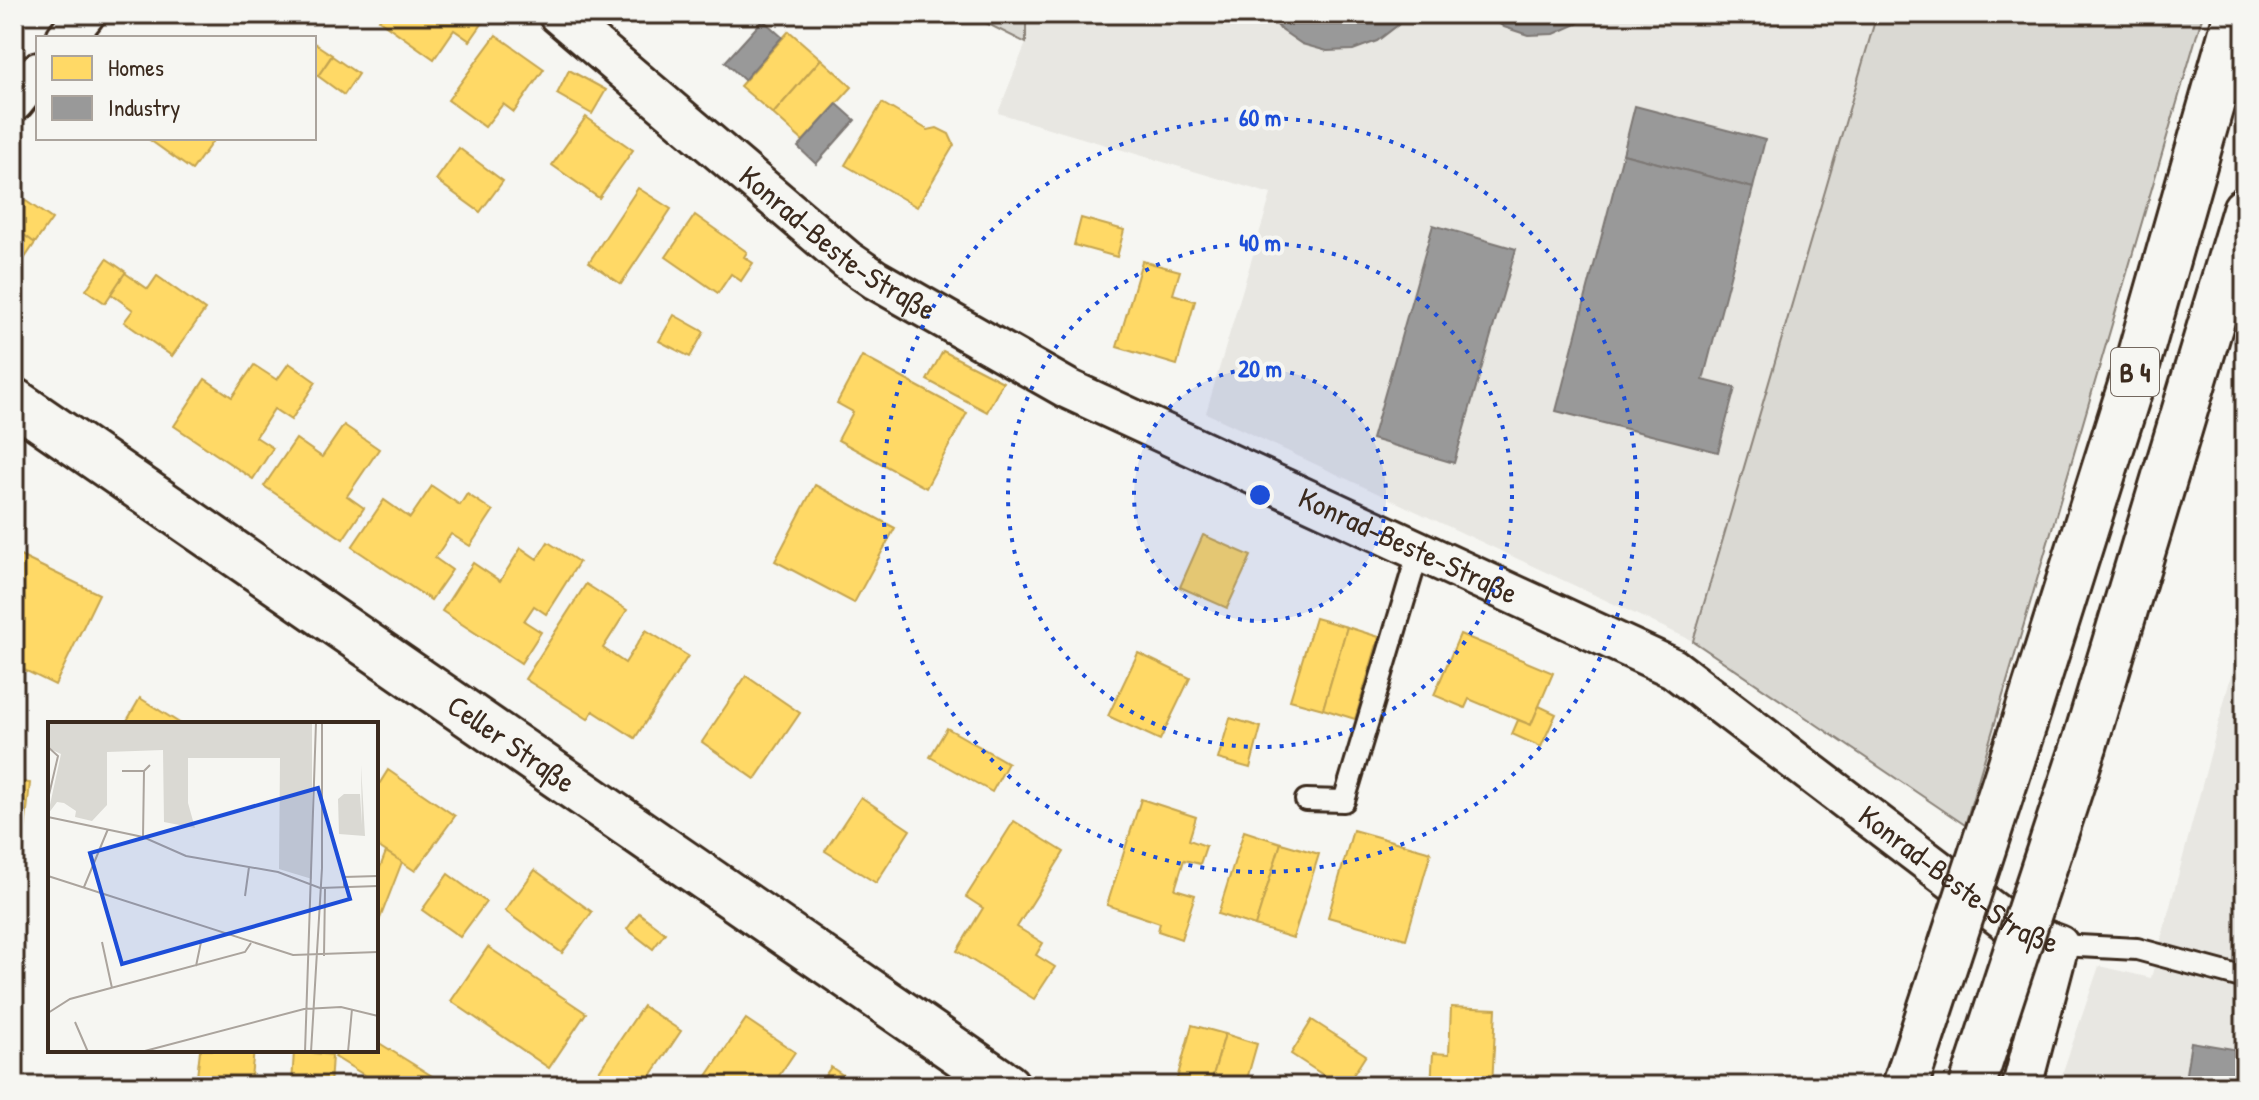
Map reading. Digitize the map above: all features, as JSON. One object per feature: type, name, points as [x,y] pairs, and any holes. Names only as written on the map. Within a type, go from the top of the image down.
[{"type":"main road","name":"B 4","points":[[1905,1086],[2135,372],[2237,14]]},
{"type":"main road","name":"B 4","points":[[1972,1086],[2084,746],[2245,210]]},
{"type":"main road","name":"Celler Straße","points":[[14,401],[1007,1086]]},
{"type":"street","points":[[68,36],[85,14]]},
{"type":"street","name":"Konrad-Beste-Straße","points":[[558,14],[835,250],[876,280],[1068,389],[1673,668],[2016,929],[2059,945],[2022,1086]]},
{"type":"street","points":[[14,102],[36,74]]},
{"type":"lane","points":[[1306,800],[1344,801],[1419,550]]},
{"type":"lane","points":[[2059,945],[2137,949],[2244,976]]},
{"type":"shaded area","points":[[968,14],[1026,14],[1026,43]]},
{"type":"shaded area","points":[[1026,14],[1877,14],[1693,641],[1206,413],[1271,194],[998,113],[1026,43]]},
{"type":"shaded area","points":[[1877,14],[2203,14],[1965,825],[1693,641]]},
{"type":"shaded area","points":[[2245,623],[2245,1086],[2058,1086],[2099,966],[2151,978]]},
{"type":"building: Homes","points":[[384,14],[489,14],[470,41],[454,30],[434,59],[379,20]]},
{"type":"building: Homes","points":[[789,31],[821,59],[773,114],[740,86]]},
{"type":"building: Homes","points":[[496,35],[544,69],[514,112],[503,104],[485,127],[448,100]]},
{"type":"building: Homes","points":[[316,44],[332,55],[318,76],[316,74]]},
{"type":"building: Homes","points":[[332,56],[358,74],[344,95],[318,76]]},
{"type":"building: Homes","points":[[821,59],[852,87],[803,141],[773,114]]},
{"type":"building: Homes","points":[[569,70],[606,90],[592,114],[557,94]]},
{"type":"building: Homes","points":[[882,103],[928,130],[937,128],[949,134],[954,145],[917,207],[845,165]]},
{"type":"building: Homes","points":[[586,117],[633,150],[599,198],[552,165]]},
{"type":"building: Homes","points":[[150,140],[214,140],[192,170]]},
{"type":"building: Homes","points":[[459,148],[503,181],[480,212],[436,180]]},
{"type":"building: Homes","points":[[638,188],[671,209],[621,284],[589,262]]},
{"type":"building: Homes","points":[[23,199],[52,219],[35,243],[14,228],[14,213]]},
{"type":"building: Homes","points":[[695,215],[747,252],[744,257],[753,263],[741,281],[731,274],[718,293],[666,257]]},
{"type":"building: Homes","points":[[1081,218],[1124,230],[1117,257],[1074,245]]},
{"type":"building: Homes","points":[[14,228],[35,243],[14,274]]},
{"type":"building: Homes","points":[[107,259],[126,272],[105,303],[86,290]]},
{"type":"building: Homes","points":[[1142,261],[1180,271],[1173,294],[1195,301],[1177,365],[1117,347]]},
{"type":"building: Homes","points":[[125,273],[148,289],[157,276],[205,310],[172,356],[124,322],[133,310],[111,294]]},
{"type":"building: Homes","points":[[674,315],[704,332],[690,357],[659,341]]},
{"type":"building: Homes","points":[[943,351],[1003,382],[987,412],[927,380]]},
{"type":"building: Homes","points":[[862,356],[967,413],[926,488],[838,440],[853,412],[837,403]]},
{"type":"building: Homes","points":[[289,363],[316,382],[291,420],[274,409],[256,437],[273,448],[253,479],[174,426],[205,379],[232,397],[254,365],[277,380]]},
{"type":"building: Homes","points":[[344,425],[379,449],[347,496],[364,508],[343,539],[264,486],[296,439],[322,457]]},
{"type":"building: Homes","points":[[815,485],[895,528],[854,603],[775,561]]},
{"type":"building: Homes","points":[[432,486],[460,505],[467,494],[493,511],[470,546],[451,534],[435,558],[452,570],[431,600],[352,547],[384,500],[410,518]]},
{"type":"building: Homes","points":[[1203,535],[1251,556],[1227,608],[1180,587]]},
{"type":"building: Homes","points":[[548,542],[579,562],[546,614],[534,606],[524,621],[541,632],[521,663],[442,611],[473,563],[500,581],[521,548],[537,559]]},
{"type":"building: Homes","points":[[14,553],[99,594],[55,685],[14,665]]},
{"type":"building: Homes","points":[[586,584],[627,610],[603,648],[625,663],[646,630],[688,656],[635,738],[593,711],[588,719],[525,679]]},
{"type":"building: Homes","points":[[1315,618],[1347,627],[1323,709],[1290,700]]},
{"type":"building: Homes","points":[[1347,627],[1379,637],[1355,719],[1323,709]]},
{"type":"building: Homes","points":[[1460,634],[1553,673],[1531,725],[1469,699],[1465,708],[1434,695]]},
{"type":"building: Homes","points":[[1138,653],[1190,678],[1160,740],[1108,716]]},
{"type":"building: Homes","points":[[746,676],[800,713],[755,779],[702,742]]},
{"type":"building: Homes","points":[[140,698],[178,722],[126,722]]},
{"type":"building: Homes","points":[[1539,706],[1556,714],[1541,747],[1512,734],[1518,720],[1531,725]]},
{"type":"building: Homes","points":[[1230,718],[1261,727],[1250,768],[1218,759]]},
{"type":"building: Homes","points":[[947,728],[1008,763],[992,792],[930,757]]},
{"type":"building: Homes","points":[[388,770],[455,816],[415,871],[378,846],[378,786]]},
{"type":"building: Homes","points":[[14,781],[30,783],[24,839],[14,838]]},
{"type":"building: Homes","points":[[861,797],[910,830],[876,883],[825,851]]},
{"type":"building: Homes","points":[[1141,799],[1196,817],[1189,840],[1206,846],[1200,864],[1184,860],[1175,889],[1195,895],[1181,939],[1158,931],[1160,923],[1107,905]]},
{"type":"building: Homes","points":[[1014,821],[1064,852],[1017,927],[1043,943],[1036,955],[1055,967],[1034,999],[957,951],[983,908],[966,897]]},
{"type":"building: Homes","points":[[1353,830],[1431,852],[1406,939],[1328,917]]},
{"type":"building: Homes","points":[[1244,831],[1281,843],[1255,926],[1218,914]]},
{"type":"building: Homes","points":[[1281,843],[1319,854],[1293,938],[1255,926]]},
{"type":"building: Homes","points":[[386,852],[402,862],[378,924],[378,873]]},
{"type":"building: Homes","points":[[535,870],[592,912],[562,953],[505,911]]},
{"type":"building: Homes","points":[[448,874],[486,902],[460,937],[422,910]]},
{"type":"building: Homes","points":[[639,913],[665,933],[653,949],[627,929]]},
{"type":"building: Homes","points":[[488,947],[586,1013],[549,1068],[451,1001]]},
{"type":"building: Homes","points":[[643,1006],[681,1031],[644,1086],[589,1086]]},
{"type":"building: Homes","points":[[1451,1007],[1496,1009],[1492,1086],[1431,1086],[1433,1053],[1449,1054]]},
{"type":"building: Homes","points":[[746,1019],[795,1052],[772,1086],[700,1086]]},
{"type":"building: Homes","points":[[1312,1020],[1366,1055],[1346,1086],[1340,1086],[1291,1054]]},
{"type":"building: Homes","points":[[1192,1025],[1225,1034],[1210,1086],[1175,1086]]},
{"type":"building: Homes","points":[[1225,1034],[1257,1044],[1245,1086],[1210,1086]]},
{"type":"building: Homes","points":[[378,1042],[448,1086],[382,1086],[335,1057],[339,1052],[378,1052]]},
{"type":"building: Homes","points":[[200,1052],[254,1052],[250,1086],[196,1086]]},
{"type":"building: Homes","points":[[294,1052],[332,1055],[330,1086],[292,1084]]},
{"type":"building: Homes","points":[[831,1067],[859,1086],[818,1086]]},
{"type":"building: Homes","points":[[1528,1080],[1560,1086],[1527,1086]]},
{"type":"building: Homes","points":[[270,1082],[292,1084],[311,1086],[269,1086]]},
{"type":"building: Industry","points":[[1269,14],[1405,14],[1398,25],[1377,41],[1353,50],[1327,51],[1302,44],[1280,29]]},
{"type":"building: Industry","points":[[1486,14],[1588,14],[1577,24],[1554,34],[1528,35],[1504,27]]},
{"type":"building: Industry","points":[[763,20],[782,37],[744,80],[725,62]]},
{"type":"building: Industry","points":[[837,104],[855,120],[816,164],[798,147]]},
{"type":"building: Industry","points":[[1635,106],[1765,140],[1753,188],[1623,154]]},
{"type":"building: Industry","points":[[1623,154],[1753,188],[1703,380],[1735,388],[1718,452],[1556,411]]},
{"type":"building: Industry","points":[[1433,225],[1516,249],[1454,463],[1372,439]]},
{"type":"building: Industry","points":[[2191,1042],[2245,1051],[2245,1086],[2184,1086]]}]
